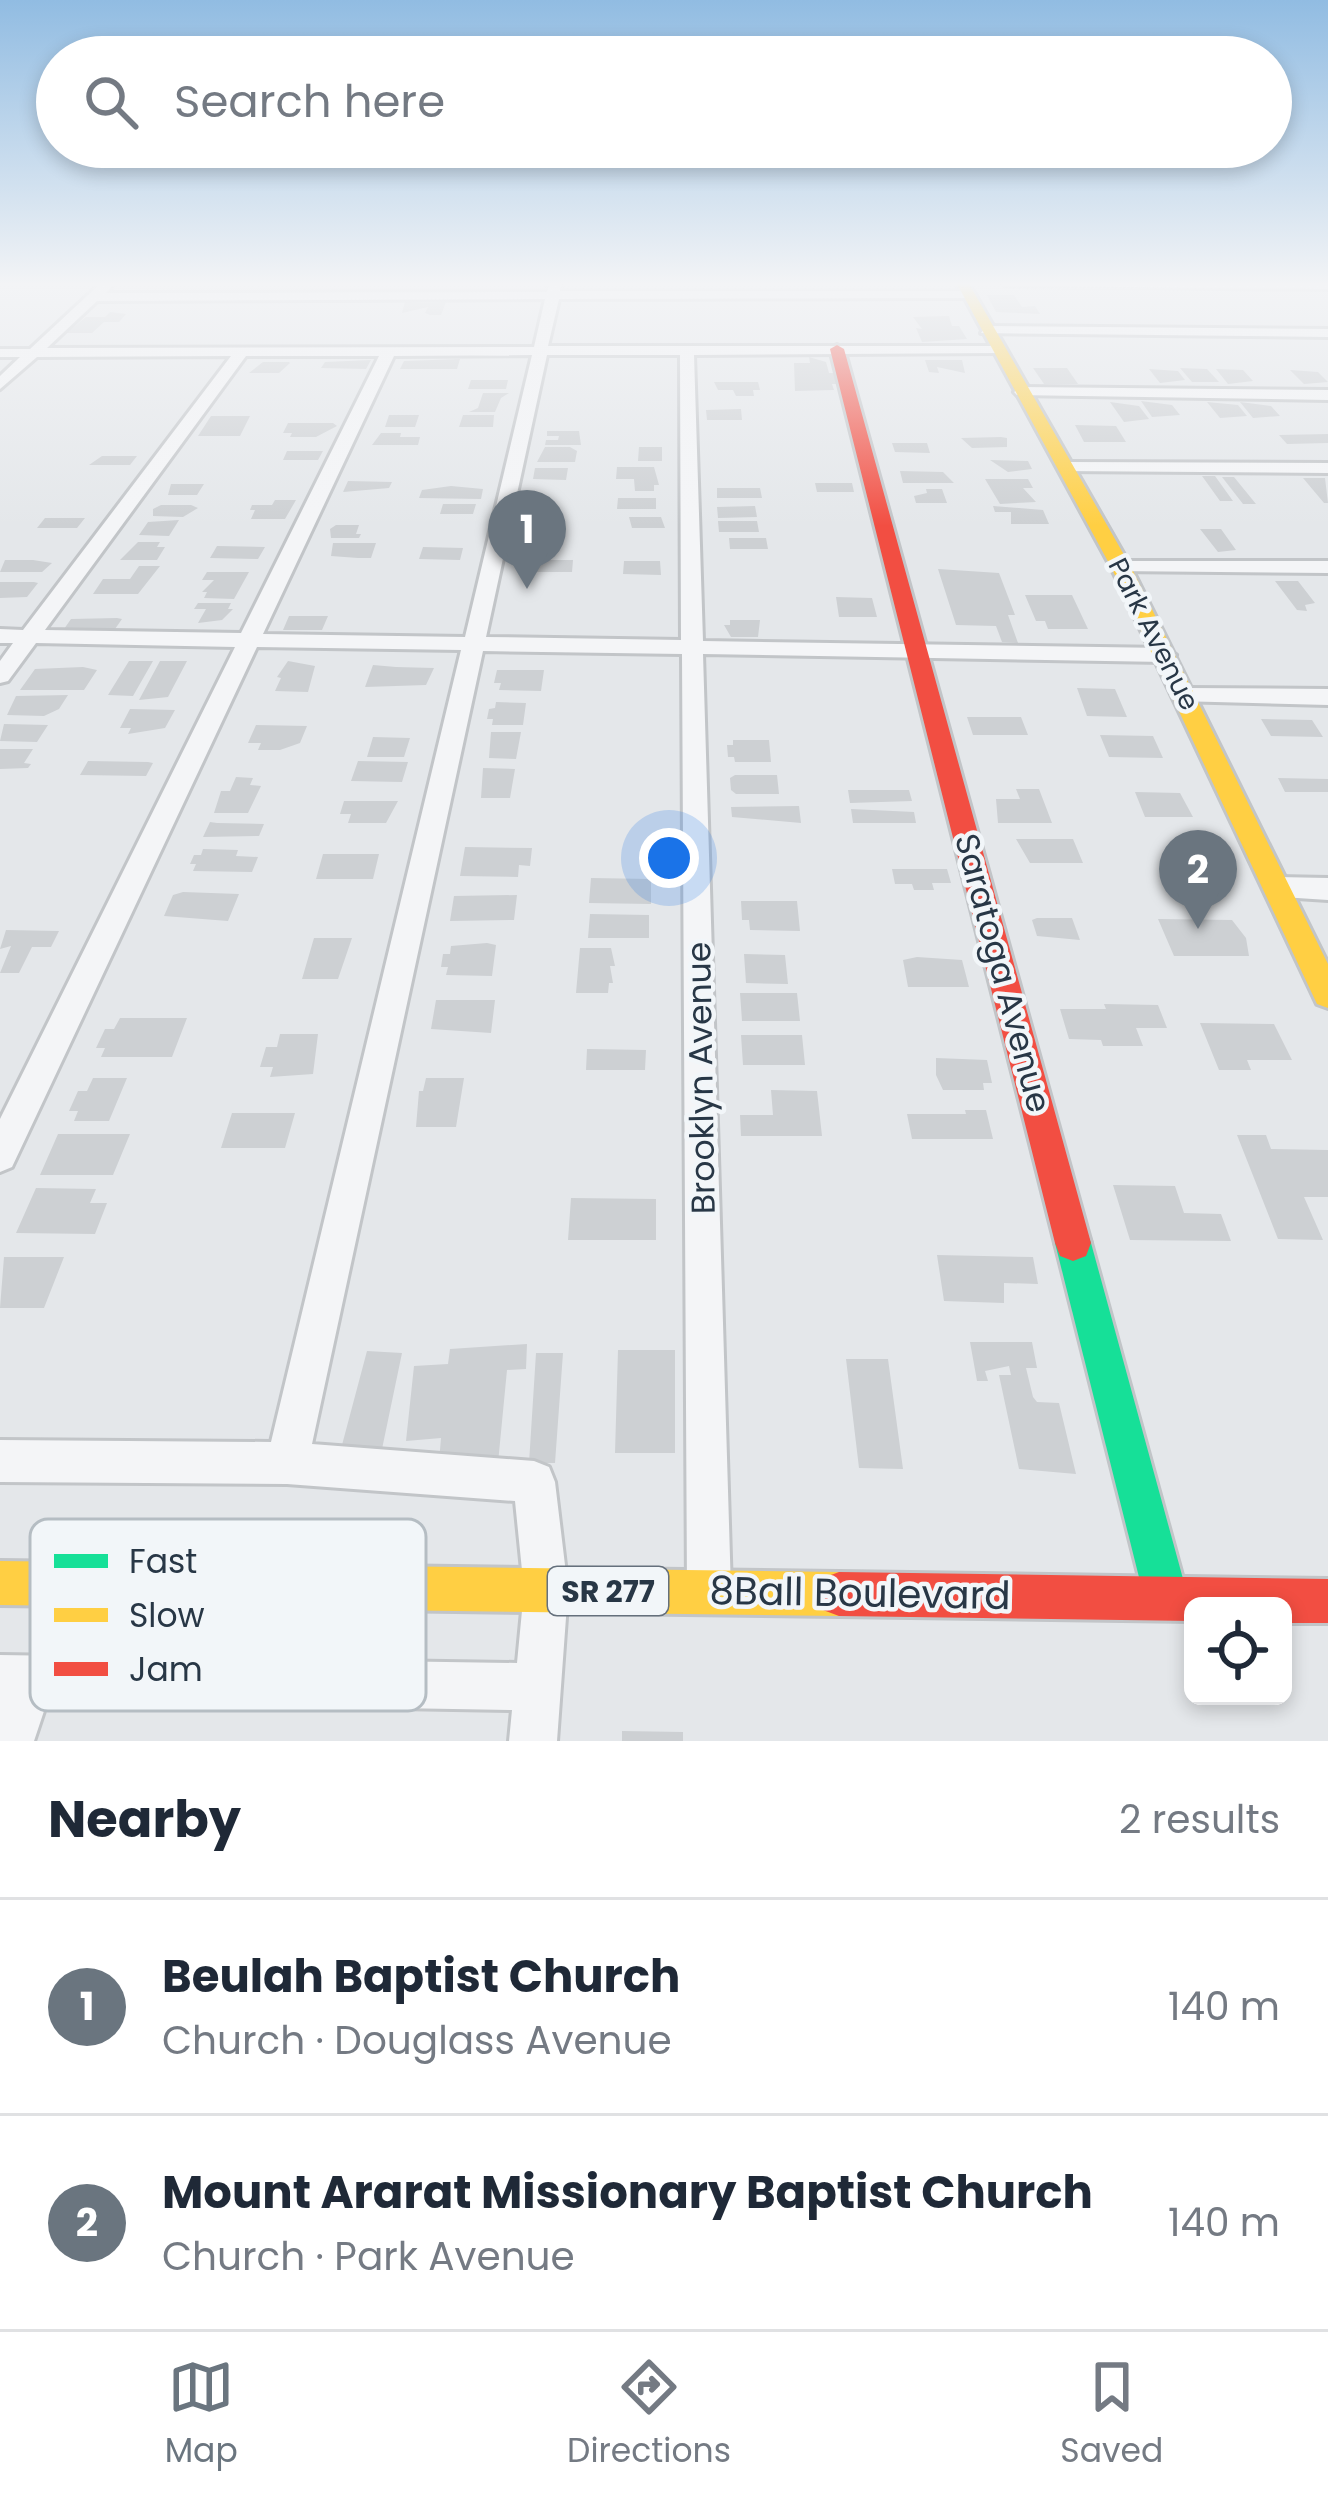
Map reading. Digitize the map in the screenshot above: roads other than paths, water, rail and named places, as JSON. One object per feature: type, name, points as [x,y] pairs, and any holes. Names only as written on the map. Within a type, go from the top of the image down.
[{"type":"main road","name":"Saratoga Avenue","points":[[841,363],[1166,1597]]},
{"type":"main road","name":"Park Avenue","points":[[1006,363],[1121,567],[1328,994]]},
{"type":"main road","name":"8Ball Boulevard","points":[[0,1583],[30,1583]]},
{"type":"main road","name":"8Ball Boulevard","points":[[426,1588],[1328,1601]]},
{"type":"street","points":[[0,384],[23,363]]},
{"type":"street","points":[[0,676],[234,363]]},
{"type":"street","points":[[0,1155],[383,363]]},
{"type":"street","points":[[287,1463],[538,363]]},
{"type":"street","name":"Brooklyn Avenue","points":[[686,363],[709,1591]]},
{"type":"street","points":[[1022,392],[1328,395]]},
{"type":"street","points":[[1066,467],[1328,468]]},
{"type":"street","points":[[1121,567],[1328,567]]},
{"type":"street","points":[[0,636],[1165,655]]},
{"type":"street","points":[[1185,696],[1328,697]]},
{"type":"street","points":[[1277,888],[1328,889]]},
{"type":"street","points":[[0,1461],[287,1463],[534,1482],[546,1590],[533,1741]]},
{"type":"street","points":[[10,1741],[16,1678]]},
{"type":"street","points":[[426,1685],[538,1687]]},
{"type":"place","name":"Beulah Baptist Church","points":[[527,589]]},
{"type":"place","name":"Mount Ararat Missionary Baptist Church","points":[[1198,929]]}]
